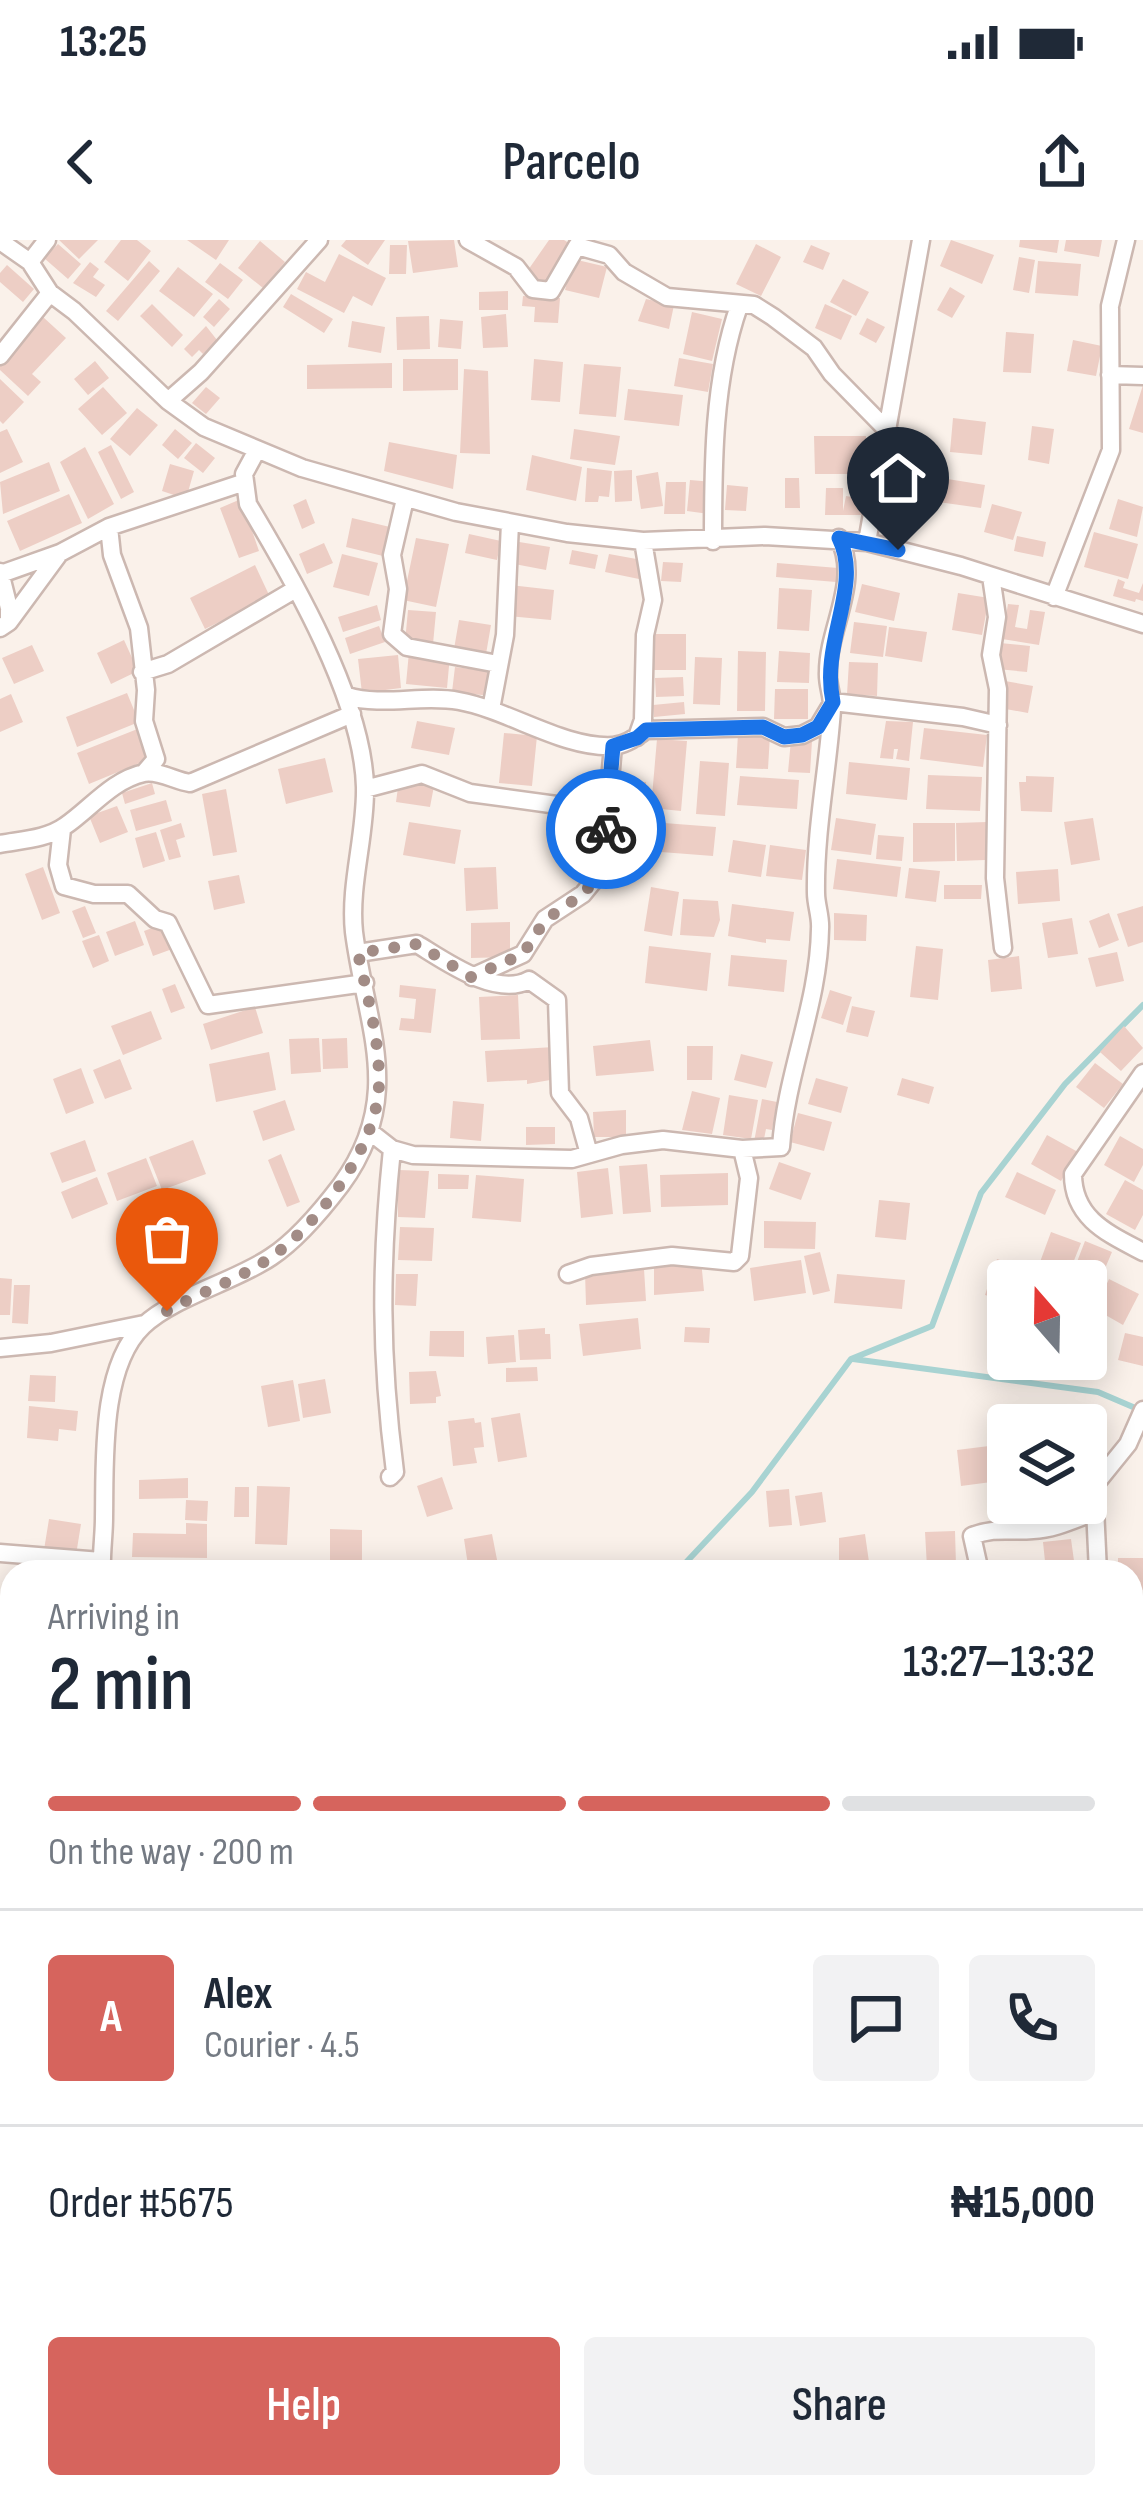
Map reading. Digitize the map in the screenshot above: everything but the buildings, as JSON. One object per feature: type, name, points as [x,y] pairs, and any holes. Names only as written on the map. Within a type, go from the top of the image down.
[{"type":"street","points":[[30,262],[47,240]]},
{"type":"street","points":[[168,401],[201,372],[319,240]]},
{"type":"street","points":[[468,240],[516,267],[533,289],[551,291],[578,246],[609,255],[624,272],[667,296],[754,305],[814,348],[832,374],[886,429]]},
{"type":"street","points":[[867,542],[921,240]]},
{"type":"street","points":[[1054,597],[1111,450],[1110,306],[1126,240]]},
{"type":"street","points":[[0,244],[30,262],[50,293],[168,401],[204,427],[325,476],[510,523],[643,541],[765,536],[867,542],[991,575],[1143,624]]},
{"type":"street","points":[[0,356],[50,293]]},
{"type":"street","points":[[713,541],[713,459],[722,384],[739,306]]},
{"type":"street","points":[[1109,375],[1143,376]]},
{"type":"street","points":[[0,1348],[52,1343],[144,1324],[273,1256],[344,1181],[369,1131],[380,1085],[353,927],[365,789],[362,748],[350,705],[248,504],[244,474],[257,450]]},
{"type":"street","points":[[4,625],[10,608],[0,573],[60,554],[110,527],[245,482]]},
{"type":"street","points":[[405,499],[392,555],[398,589],[392,634],[407,647],[498,664]]},
{"type":"street","points":[[491,709],[505,635],[510,523]]},
{"type":"street","points":[[0,844],[62,829],[95,800],[144,773],[156,759],[144,721],[146,690],[139,628],[112,556],[110,527]]},
{"type":"street","points":[[369,1131],[392,1149],[413,1155],[572,1159],[663,1140],[742,1149],[781,1147],[783,1107],[805,1022],[821,926],[816,894],[820,805],[833,702],[827,676],[845,592],[847,554],[839,538]]},
{"type":"street","points":[[637,738],[643,720],[645,635],[652,600],[643,541]]},
{"type":"street","points":[[4,625],[60,554]]},
{"type":"street","points":[[991,575],[997,617],[991,655],[998,688],[995,878],[1003,947]]},
{"type":"street","points":[[142,672],[168,664],[294,590]]},
{"type":"street","points":[[144,773],[190,783],[350,705],[368,702],[457,700],[567,738],[613,746],[646,730],[763,727],[784,737],[802,735],[818,727],[833,702]]},
{"type":"street","points":[[833,702],[998,725]]},
{"type":"street","points":[[471,977],[523,954],[545,920],[583,894],[596,878],[604,849],[613,746]]},
{"type":"street","points":[[365,789],[422,774],[470,793],[608,812]]},
{"type":"street","points":[[62,829],[58,865],[64,886],[94,894],[128,894],[154,919],[168,923],[208,1005],[364,982]]},
{"type":"street","points":[[358,953],[417,944],[471,977],[520,985],[530,980],[557,1000],[560,1093],[579,1118],[589,1154]]},
{"type":"street","points":[[1143,1073],[1073,1174],[1081,1210],[1098,1228],[1143,1252]]},
{"type":"street","points":[[390,1477],[394,1472],[381,1340],[381,1272],[392,1149]]},
{"type":"street","points":[[568,1274],[591,1266],[672,1256],[734,1262],[740,1256],[749,1178],[742,1149]]},
{"type":"street","points":[[101,1560],[104,1444],[124,1352],[144,1324]]},
{"type":"street","points":[[1107,1470],[1128,1444],[1143,1410]]},
{"type":"street","points":[[977,1560],[972,1536],[996,1527],[1031,1531],[1065,1524]]},
{"type":"street","points":[[1093,1524],[1095,1560]]},
{"type":"street","points":[[0,1552],[54,1560]]},
{"type":"waterway","points":[[688,1560],[752,1492],[851,1359],[932,1326],[981,1193],[1065,1084],[1143,1005]]},
{"type":"waterway","points":[[853,1359],[1098,1392],[1140,1410]]},
{"type":"way so far","points":[[167,1311],[273,1256],[344,1181],[369,1131],[380,1085],[358,953],[417,944],[471,977],[523,954],[545,920],[583,894],[596,878],[606,829]]},
{"type":"route","points":[[606,829],[613,746],[646,730],[763,727],[784,737],[818,727],[833,702],[827,676],[845,592],[847,554],[839,538],[898,550]]}]
